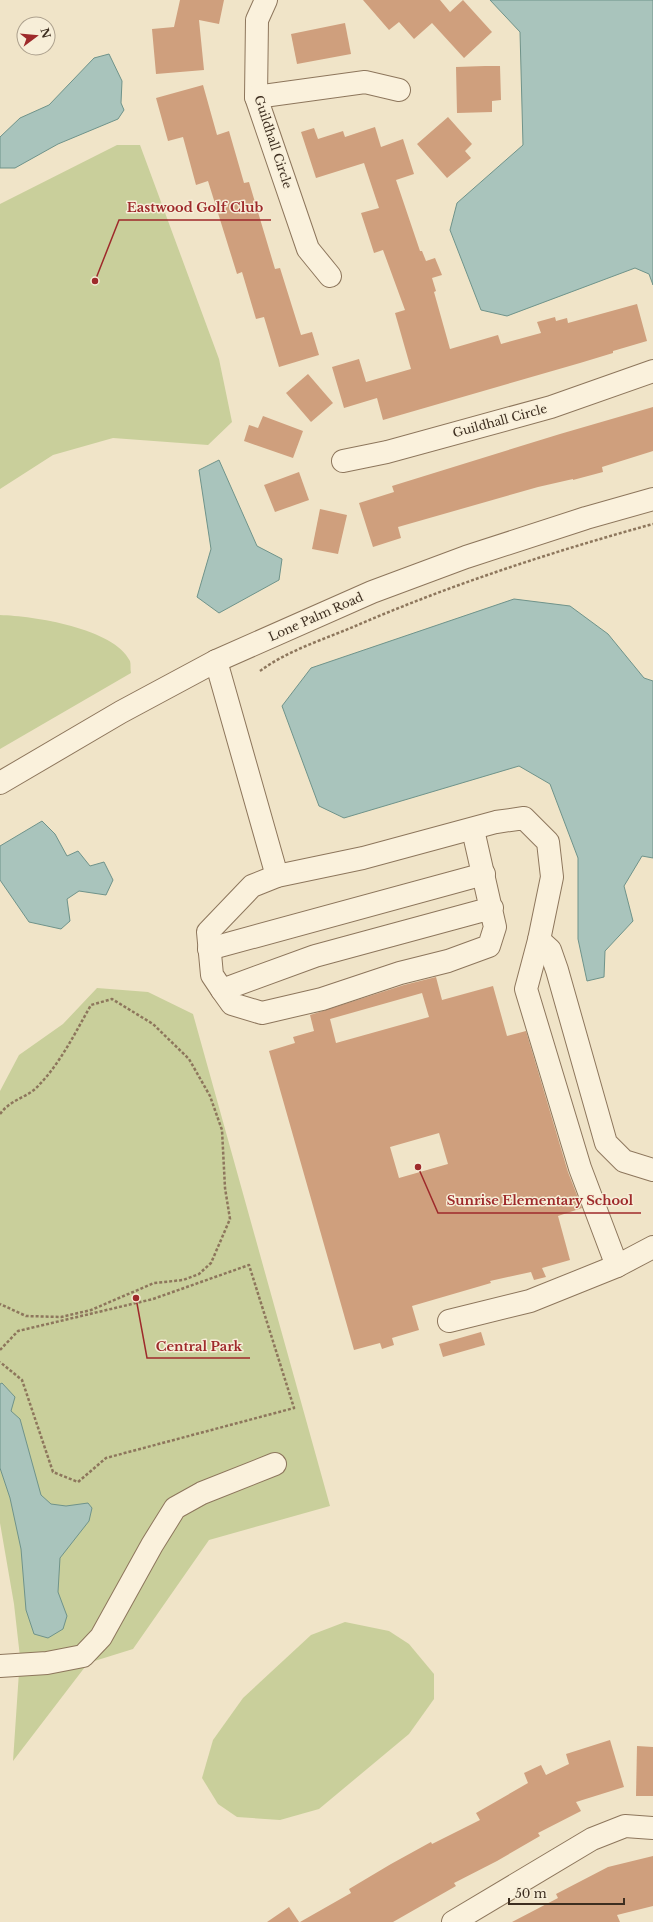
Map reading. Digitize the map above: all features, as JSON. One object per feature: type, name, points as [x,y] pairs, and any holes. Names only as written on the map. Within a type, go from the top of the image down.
[{"type":"street","name":"Guildhall Circle","points":[[266,0],[257,20],[256,97],[308,249],[330,276]]},
{"type":"street","points":[[256,97],[365,82],[399,90]]},
{"type":"street","name":"Guildhall Circle","points":[[343,461],[387,452],[551,407],[653,371]]},
{"type":"street","name":"Lone Palm Road","points":[[0,783],[121,712],[216,661],[372,592],[466,557],[586,518],[653,499]]},
{"type":"street","points":[[216,661],[277,876]]},
{"type":"street","points":[[473,830],[495,926],[489,946],[448,961],[400,973],[322,999],[262,1013],[232,1004],[212,976],[208,932],[252,886],[277,876],[363,858],[473,830],[496,822],[524,818],[548,842],[552,877],[539,940],[526,989],[580,1168],[617,1266]]},
{"type":"street","points":[[210,950],[484,874]]},
{"type":"street","points":[[222,990],[315,956],[492,908]]},
{"type":"street","points":[[539,940],[550,950],[557,970],[606,1143],[624,1161],[653,1170]]},
{"type":"street","points":[[448,1321],[530,1301],[617,1266],[653,1247]]},
{"type":"street","points":[[0,1666],[47,1663],[83,1656],[101,1637],[152,1545],[175,1508],[202,1494],[275,1464]]},
{"type":"street","points":[[453,1922],[592,1839],[625,1826],[653,1828]]},
{"type":"path","points":[[260,671],[284,657],[399,608],[542,556],[653,524]]},
{"type":"path","points":[[0,1114],[7,1105],[38,1087],[60,1061],[91,1005],[112,999],[154,1024],[188,1059],[210,1096],[222,1130],[225,1188],[230,1219],[212,1263],[198,1274],[183,1280],[154,1283],[91,1310],[60,1317],[26,1316],[0,1304]]},
{"type":"path","points":[[0,1350],[18,1331],[154,1299],[249,1265],[294,1408],[106,1458],[78,1482],[53,1472],[22,1380],[0,1362]]},
{"type":"green space","points":[[117,145],[140,145],[219,359],[232,422],[208,445],[113,438],[53,455],[0,489],[0,204]]},
{"type":"green space","points":[[0,615],[51,621],[91,632],[108,640],[121,650],[130,661],[131,673],[0,749]]},
{"type":"green space","points":[[97,988],[148,992],[193,1014],[330,1506],[209,1540],[133,1649],[88,1663],[13,1761],[20,1657],[14,1604],[0,1523],[0,1091],[19,1055],[63,1024]]},
{"type":"green space","points":[[345,1622],[389,1631],[409,1644],[434,1674],[434,1699],[409,1734],[319,1809],[280,1820],[237,1817],[218,1804],[202,1778],[213,1740],[243,1698],[311,1635]]},
{"type":"water","points":[[490,0],[653,0],[653,285],[649,274],[635,268],[507,316],[481,310],[450,230],[457,203],[523,145],[520,32]]},
{"type":"water","points":[[109,54],[122,81],[121,103],[124,110],[118,119],[58,144],[15,168],[0,168],[0,137],[20,118],[49,105],[94,58]]},
{"type":"water","points":[[219,460],[257,546],[282,559],[279,580],[219,613],[197,597],[211,549],[199,470]]},
{"type":"water","points":[[514,599],[570,606],[608,634],[644,678],[653,681],[653,858],[642,856],[624,886],[633,921],[605,951],[604,977],[587,981],[578,939],[578,858],[550,784],[519,766],[344,818],[319,806],[282,706],[311,668]]},
{"type":"water","points":[[42,821],[55,834],[67,856],[78,851],[90,866],[104,862],[113,880],[106,895],[79,891],[67,899],[70,921],[61,929],[29,922],[0,880],[0,846]]},
{"type":"water","points":[[2,1383],[15,1397],[11,1411],[20,1419],[41,1495],[51,1504],[66,1506],[88,1503],[92,1508],[89,1521],[60,1558],[58,1592],[67,1616],[63,1629],[48,1638],[34,1634],[26,1610],[21,1549],[10,1498],[0,1468],[0,1384]]},
{"type":"building","points":[[180,0],[224,0],[219,24],[199,20],[204,70],[156,74],[152,29],[174,27]]},
{"type":"building","points":[[363,0],[440,0],[450,12],[463,0],[492,32],[464,58],[432,23],[414,39],[399,22],[389,30]]},
{"type":"building","points":[[345,23],[351,54],[297,64],[291,34]]},
{"type":"building","points":[[500,66],[501,100],[492,101],[492,112],[457,113],[456,67]]},
{"type":"building","points":[[203,85],[217,135],[229,131],[244,183],[249,182],[275,269],[280,268],[301,335],[312,332],[319,355],[279,367],[264,317],[256,319],[242,272],[237,274],[208,181],[196,185],[183,137],[168,141],[156,98]]},
{"type":"building","points":[[448,117],[472,144],[465,151],[471,158],[447,178],[417,144]]},
{"type":"building","points":[[375,127],[381,147],[403,139],[414,174],[396,180],[420,251],[422,251],[426,261],[435,258],[442,275],[432,278],[436,291],[434,292],[450,349],[498,335],[501,344],[541,333],[537,322],[555,317],[556,321],[567,318],[568,323],[637,304],[647,341],[580,363],[383,420],[377,398],[344,408],[332,367],[359,359],[366,382],[411,369],[395,313],[405,310],[383,250],[374,253],[361,213],[379,208],[364,163],[316,178],[301,132],[314,128],[318,139],[343,131],[345,137]]},
{"type":"building","points":[[308,374],[333,403],[311,422],[286,393]]},
{"type":"building","points":[[653,407],[653,451],[602,467],[603,472],[538,487],[398,527],[401,538],[373,547],[359,503],[394,492],[392,486]]},
{"type":"building","points":[[263,416],[303,431],[293,458],[244,441],[249,425],[258,428]]},
{"type":"building","points":[[299,472],[309,500],[275,512],[264,485]]},
{"type":"building","points":[[320,509],[347,515],[338,554],[312,549]]},
{"type":"building","points":[[436,977],[442,1000],[493,986],[507,1036],[526,1031],[568,1172],[582,1208],[558,1216],[570,1260],[542,1268],[546,1277],[534,1280],[531,1272],[490,1281],[491,1283],[412,1306],[419,1330],[392,1338],[394,1345],[382,1349],[380,1343],[354,1350],[269,1051],[295,1043],[293,1037],[314,1031],[310,1015],[404,985]],"holes":[[[422,993],[429,1017],[336,1043],[330,1019]],[[439,1133],[448,1164],[399,1178],[390,1147]]]},
{"type":"building","points":[[481,1332],[485,1345],[443,1357],[439,1344]]},
{"type":"building","points":[[610,1740],[624,1787],[576,1802],[581,1811],[538,1833],[540,1836],[497,1861],[454,1883],[456,1886],[393,1922],[300,1922],[351,1893],[349,1889],[391,1864],[431,1842],[432,1844],[480,1820],[476,1813],[528,1783],[524,1773],[541,1765],[546,1775],[569,1764],[566,1754]]},
{"type":"building","points":[[637,1746],[653,1747],[653,1796],[636,1796]]},
{"type":"building","points":[[653,1856],[653,1906],[617,1915],[620,1922],[512,1922],[558,1898],[556,1894],[608,1867]]},
{"type":"building","points":[[289,1907],[299,1922],[267,1922]]},
{"type":"place","name":"Eastwood Golf Club","points":[[95,281]]},
{"type":"place","name":"Sunrise Elementary School","points":[[418,1167]]},
{"type":"place","name":"Central Park","points":[[136,1298]]}]
